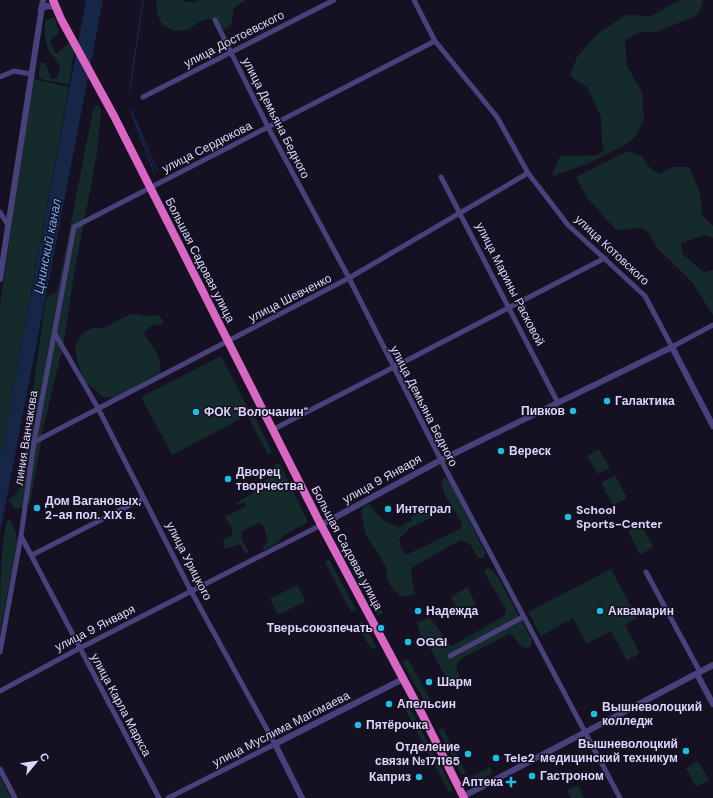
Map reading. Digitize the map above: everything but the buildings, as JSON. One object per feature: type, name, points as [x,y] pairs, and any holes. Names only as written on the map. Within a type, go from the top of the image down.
[{"type":"highway","name":"Большая Садовая улица","points":[[55,3],[67,31],[150,188],[321,526],[464,797]]},
{"type":"street","points":[[0,279],[2,254],[8,225],[43,0]]},
{"type":"street","name":"улица Достоевского","points":[[142,97],[334,0]]},
{"type":"street","name":"улица Котовского","points":[[414,0],[436,41],[497,117],[528,174],[568,225],[645,296],[713,426]]},
{"type":"street","points":[[41,9],[55,3]]},
{"type":"street","name":"улица Демьяна Бедного","points":[[214,20],[232,52],[268,127],[349,278],[440,460],[586,731],[620,798]]},
{"type":"street","name":"улица Сердюкова","points":[[74,227],[436,41]]},
{"type":"street","points":[[0,77],[14,71],[31,74]]},
{"type":"street","name":"улица Шевченко","points":[[34,442],[349,278],[528,174]]},
{"type":"street","name":"улица Марины Расковой","points":[[441,177],[461,213],[558,403]]},
{"type":"street","points":[[0,212],[8,225]]},
{"type":"street","name":"линия Ванчакова","points":[[0,652],[21,536],[34,442],[74,227]]},
{"type":"street","points":[[272,430],[605,258]]},
{"type":"street","name":"улица 9 Января","points":[[0,691],[80,648],[321,526],[440,460],[672,347],[713,325]]},
{"type":"street","name":"улица Урицкого","points":[[55,334],[98,408],[191,591],[302,798]]},
{"type":"street","points":[[32,555],[144,498]]},
{"type":"street","name":"улица Карла Маркса","points":[[21,536],[159,798]]},
{"type":"street","points":[[646,572],[699,673],[713,704]]},
{"type":"street","points":[[450,656],[524,617]]},
{"type":"street","points":[[464,797],[713,665]]},
{"type":"street","name":"улица Муслима Магомаева","points":[[168,798],[403,679]]},
{"type":"street","points":[[0,769],[15,798]]},
{"type":"green space","points":[[156,0],[181,0],[194,3],[199,0],[246,0],[234,8],[231,25],[223,30],[216,18],[200,21],[188,30],[175,31],[162,25],[157,13]]},
{"type":"green space","points":[[680,0],[703,0],[701,8],[696,16],[656,32],[640,32],[625,40],[627,66],[642,92],[644,119],[635,137],[623,146],[587,164],[552,176],[560,156],[597,155],[604,151],[602,142],[601,117],[587,87],[570,76],[577,57],[597,34],[626,15],[651,16]]},
{"type":"green space","points":[[53,17],[55,18],[59,33],[50,41],[56,54],[70,42],[74,52],[69,84],[44,80],[39,77],[40,63],[45,62],[51,78],[53,79],[58,77],[60,65],[51,55],[45,34],[45,21]]},
{"type":"green space","points":[[33,79],[69,87],[0,460],[0,305]]},
{"type":"green space","points":[[96,105],[99,106],[101,111],[97,154],[74,274],[64,341],[44,425],[30,503],[15,509],[8,500],[17,493],[21,485],[23,468],[18,464],[18,459],[26,450],[36,406],[32,396],[46,298],[56,292],[59,283],[93,110]]},
{"type":"green space","points":[[628,151],[642,156],[650,168],[659,174],[673,167],[689,167],[700,192],[702,215],[713,226],[713,238],[705,235],[681,243],[682,253],[703,272],[713,270],[713,315],[692,282],[657,248],[649,233],[641,228],[616,230],[588,199],[576,177]]},
{"type":"green space","points":[[130,314],[149,316],[159,315],[164,323],[151,326],[144,333],[159,358],[159,374],[113,398],[102,397],[82,376],[75,347],[81,335],[92,328],[104,328]]},
{"type":"green space","points":[[221,356],[247,406],[244,417],[172,455],[141,397]]},
{"type":"green space","points":[[250,412],[253,413],[272,452],[268,455],[250,420],[248,415]]},
{"type":"green space","points":[[599,449],[610,468],[598,474],[587,456]]},
{"type":"green space","points":[[277,463],[280,464],[308,522],[286,534],[276,544],[265,550],[262,548],[268,542],[264,527],[259,523],[242,531],[241,538],[249,552],[246,554],[240,544],[225,549],[223,540],[231,536],[233,530],[225,517],[246,506],[244,502],[238,505],[236,503],[263,487],[267,479],[277,473],[274,466]]},
{"type":"green space","points":[[615,475],[627,498],[613,505],[601,483]]},
{"type":"green space","points":[[444,477],[449,479],[485,552],[484,558],[478,558],[470,544],[460,540],[413,567],[411,573],[415,594],[405,597],[400,596],[392,588],[387,578],[386,567],[365,533],[361,510],[369,503],[375,512],[382,518],[400,527],[412,520],[410,517],[428,508],[433,517],[410,528],[399,539],[401,547],[406,555],[460,529],[462,524],[445,495],[441,482]]},
{"type":"green space","points":[[8,520],[11,521],[16,533],[17,544],[0,632],[0,591],[3,540]]},
{"type":"green space","points":[[641,524],[653,547],[640,555],[628,531]]},
{"type":"green space","points":[[348,550],[383,613],[378,616],[344,553]]},
{"type":"green space","points":[[329,559],[356,610],[351,612],[325,562]]},
{"type":"green space","points":[[485,569],[491,569],[498,577],[532,640],[531,646],[526,649],[521,646],[510,633],[461,659],[456,666],[461,681],[452,684],[447,680],[428,644],[420,634],[417,623],[427,618],[431,620],[448,643],[452,646],[504,616],[506,610],[485,574]]},
{"type":"green space","points":[[611,569],[637,618],[625,625],[640,653],[627,661],[611,631],[587,644],[573,618],[541,636],[528,612]]},
{"type":"green space","points":[[297,585],[306,601],[278,615],[270,599]]},
{"type":"green space","points":[[467,587],[476,604],[459,613],[451,597]]},
{"type":"green space","points":[[362,621],[377,648],[371,649],[357,624]]},
{"type":"green space","points":[[408,659],[432,703],[427,706],[402,662]]},
{"type":"green space","points":[[405,699],[453,790],[449,792],[401,702]]},
{"type":"green space","points":[[443,728],[466,773],[462,775],[438,730]]},
{"type":"green space","points":[[698,761],[709,780],[696,787],[686,768]]},
{"type":"green space","points":[[490,767],[493,773],[473,784],[469,778]]},
{"type":"green space","points":[[0,777],[11,798],[0,798]]},
{"type":"green space","points":[[578,785],[584,798],[571,798],[567,790]]},
{"type":"water","name":"Цнинский канал","points":[[86,0],[103,0],[0,533],[0,460]]},
{"type":"waterway","points":[[130,89],[143,0]]},
{"type":"waterway","points":[[130,109],[155,175]]},
{"type":"waterway","points":[[133,115],[157,170]]},
{"type":"place","name":"Галактика","points":[[607,401]]},
{"type":"place","name":"Пивков","points":[[573,411]]},
{"type":"place","name":"ФОК \"Волочанин\"","points":[[196,412]]},
{"type":"place","name":"Вереск","points":[[501,451]]},
{"type":"place","name":"Дворец творчества","points":[[228,479]]},
{"type":"place","name":"Дом Вагановых, 2-ая пол. XIX в.","points":[[37,508]]},
{"type":"place","name":"Интеграл","points":[[388,509]]},
{"type":"place","name":"School Sports-Center","points":[[568,517]]},
{"type":"place","name":"Надежда","points":[[418,611]]},
{"type":"place","name":"Аквамарин","points":[[600,611]]},
{"type":"place","name":"Тверьсоюзпечать","points":[[381,628]]},
{"type":"place","name":"OGGI","points":[[408,642]]},
{"type":"place","name":"Шарм","points":[[429,682]]},
{"type":"place","name":"Апельсин","points":[[389,704]]},
{"type":"place","name":"Вышневолоцкий колледж","points":[[594,714]]},
{"type":"place","name":"Пятёрочка","points":[[358,725]]},
{"type":"place","name":"Вышневолоцкий медицинский техникум","points":[[686,751]]},
{"type":"place","name":"Отделение связи №171165","points":[[468,754]]},
{"type":"place","name":"Tele2","points":[[496,758]]},
{"type":"place","name":"Гастроном","points":[[532,776]]},
{"type":"place","name":"Каприз","points":[[419,777]]},
{"type":"place","name":"Аптека","points":[[511,782]]}]
